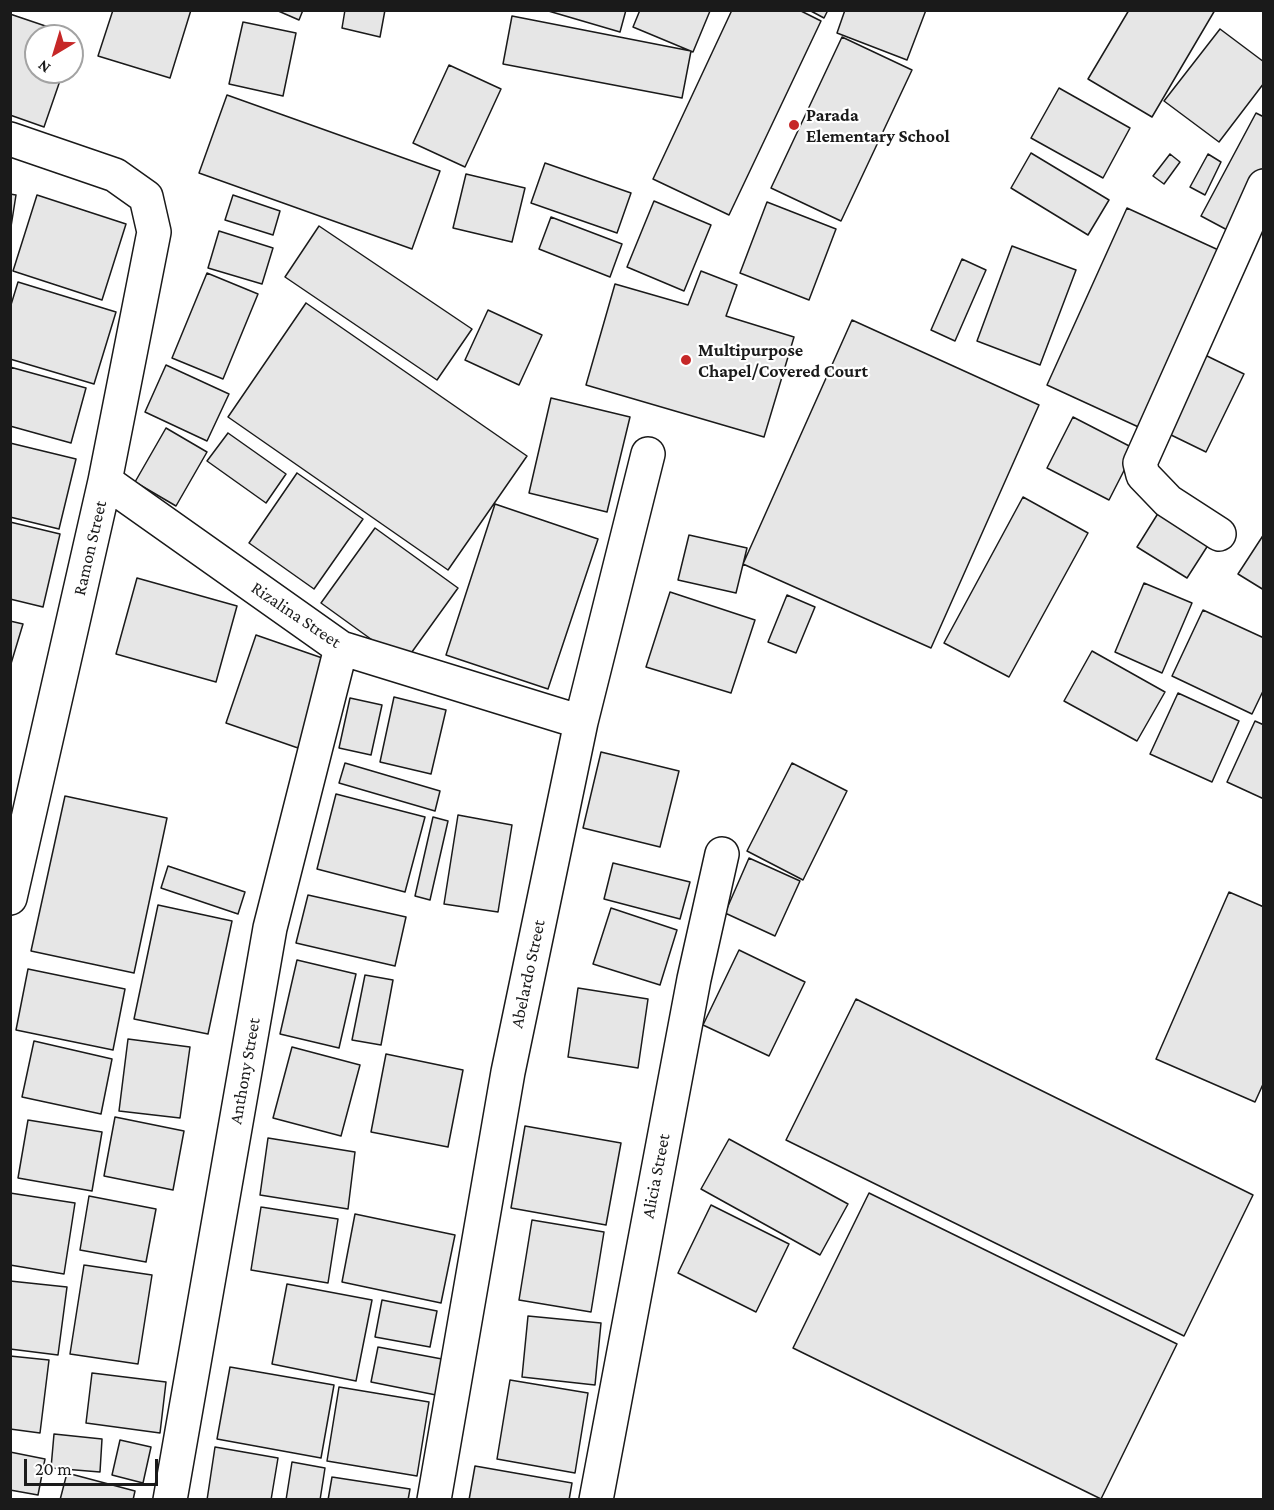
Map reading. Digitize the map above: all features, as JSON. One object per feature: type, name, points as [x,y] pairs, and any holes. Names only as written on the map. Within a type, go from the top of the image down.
[{"type":"street","name":"Ramon Street","points":[[10,139],[115,175],[146,197],[154,232],[105,481],[11,898]]},
{"type":"street","points":[[1219,534],[1168,501],[1143,475],[1140,463],[1263,186]]},
{"type":"street","name":"Abelardo Street","points":[[434,1500],[508,1072],[581,722],[648,454]]},
{"type":"street","name":"Rizalina Street","points":[[105,481],[341,648],[581,722]]},
{"type":"street","name":"Anthony Street","points":[[170,1500],[270,928],[341,648]]},
{"type":"street","name":"Alicia Street","points":[[597,1500],[694,979],[722,854]]},
{"type":"building","points":[[113,10],[191,10],[170,78],[98,56]]},
{"type":"building","points":[[276,10],[303,10],[299,20]]},
{"type":"building","points":[[345,10],[385,10],[380,37],[342,28]]},
{"type":"building","points":[[545,10],[626,10],[620,32]]},
{"type":"building","points":[[640,10],[710,11],[693,52],[633,27]]},
{"type":"building","points":[[732,10],[799,10],[821,21],[729,215],[653,179]]},
{"type":"building","points":[[809,10],[828,10],[824,18]]},
{"type":"building","points":[[845,10],[926,10],[907,60],[837,33]]},
{"type":"building","points":[[1129,10],[1215,10],[1152,117],[1088,79]]},
{"type":"building","points":[[10,14],[40,24],[24,24],[24,84],[59,84],[44,127],[10,115]]},
{"type":"building","points":[[512,16],[691,51],[682,98],[503,64]]},
{"type":"building","points":[[243,22],[296,33],[283,96],[229,84]]},
{"type":"building","points":[[1220,29],[1264,62],[1264,83],[1219,142],[1164,101]]},
{"type":"building","points":[[842,37],[912,70],[841,221],[771,188]]},
{"type":"building","points":[[449,65],[501,89],[465,167],[413,143]]},
{"type":"building","points":[[1059,88],[1130,128],[1103,178],[1031,138]]},
{"type":"building","points":[[227,95],[440,171],[412,249],[199,173]]},
{"type":"building","points":[[1256,113],[1264,117],[1264,171],[1231,232],[1201,216]]},
{"type":"building","points":[[1031,153],[1109,200],[1088,235],[1011,188]]},
{"type":"building","points":[[1170,154],[1180,162],[1164,184],[1153,176]]},
{"type":"building","points":[[1208,154],[1221,162],[1205,195],[1190,187]]},
{"type":"building","points":[[545,163],[631,193],[617,233],[531,203]]},
{"type":"building","points":[[466,174],[525,188],[512,242],[453,228]]},
{"type":"building","points":[[10,194],[16,195],[10,233]]},
{"type":"building","points":[[37,195],[126,224],[102,300],[13,271]]},
{"type":"building","points":[[233,195],[280,211],[273,235],[225,220]]},
{"type":"building","points":[[654,201],[711,225],[684,291],[627,267]]},
{"type":"building","points":[[767,202],[836,229],[809,300],[740,273]]},
{"type":"building","points":[[1127,208],[1225,253],[1145,430],[1047,385]]},
{"type":"building","points":[[551,217],[622,244],[610,277],[539,249]]},
{"type":"building","points":[[319,226],[472,329],[437,380],[285,277]]},
{"type":"building","points":[[219,231],[273,248],[262,284],[208,268]]},
{"type":"building","points":[[1012,246],[1076,270],[1040,365],[977,341]]},
{"type":"building","points":[[962,259],[986,270],[955,341],[931,330]]},
{"type":"building","points":[[701,271],[737,285],[726,316],[794,337],[764,437],[586,385],[615,284],[688,305]]},
{"type":"building","points":[[207,273],[258,294],[223,379],[172,358]]},
{"type":"building","points":[[18,282],[116,312],[94,384],[10,359],[10,308]]},
{"type":"building","points":[[306,303],[527,456],[448,570],[228,417]]},
{"type":"building","points":[[488,310],[542,335],[519,385],[465,360]]},
{"type":"building","points":[[852,320],[1039,405],[931,648],[743,564]]},
{"type":"building","points":[[1205,355],[1244,374],[1206,452],[1167,433]]},
{"type":"building","points":[[166,365],[229,394],[207,441],[145,412]]},
{"type":"building","points":[[10,367],[86,388],[71,443],[10,426]]},
{"type":"building","points":[[551,398],[630,417],[607,512],[529,493]]},
{"type":"building","points":[[1073,417],[1135,449],[1109,500],[1047,468]]},
{"type":"building","points":[[166,428],[207,452],[176,506],[135,482]]},
{"type":"building","points":[[228,433],[286,474],[266,503],[207,461]]},
{"type":"building","points":[[10,443],[76,459],[59,529],[10,517]]},
{"type":"building","points":[[297,473],[363,519],[314,589],[249,543]]},
{"type":"building","points":[[1023,497],[1088,533],[1009,677],[944,643]]},
{"type":"building","points":[[495,504],[598,539],[548,689],[446,655]]},
{"type":"building","points":[[1162,507],[1212,539],[1187,578],[1137,547]]},
{"type":"building","points":[[10,522],[60,534],[43,607],[10,599]]},
{"type":"building","points":[[375,528],[458,588],[404,663],[321,603]]},
{"type":"building","points":[[1264,534],[1264,590],[1238,574]]},
{"type":"building","points":[[689,535],[747,548],[736,593],[678,580]]},
{"type":"building","points":[[137,578],[237,606],[216,682],[116,654]]},
{"type":"building","points":[[1144,583],[1192,603],[1162,673],[1115,652]]},
{"type":"building","points":[[670,592],[755,620],[731,693],[646,667]]},
{"type":"building","points":[[787,595],[815,607],[796,653],[768,642]]},
{"type":"building","points":[[1203,610],[1264,638],[1264,689],[1252,714],[1172,676]]},
{"type":"building","points":[[10,621],[23,624],[10,667]]},
{"type":"building","points":[[256,635],[328,660],[298,748],[226,723]]},
{"type":"building","points":[[1092,651],[1165,692],[1137,741],[1064,701]]},
{"type":"building","points":[[1178,693],[1239,721],[1212,782],[1150,754]]},
{"type":"building","points":[[394,697],[446,710],[431,774],[380,762]]},
{"type":"building","points":[[350,698],[382,705],[371,755],[339,748]]},
{"type":"building","points":[[1255,721],[1264,725],[1264,799],[1227,782]]},
{"type":"building","points":[[601,752],[679,771],[660,847],[583,828]]},
{"type":"building","points":[[345,763],[440,791],[435,811],[339,783]]},
{"type":"building","points":[[792,763],[847,791],[803,880],[747,851]]},
{"type":"building","points":[[336,794],[425,817],[405,892],[317,869]]},
{"type":"building","points":[[65,796],[167,818],[134,973],[31,951]]},
{"type":"building","points":[[458,815],[512,825],[498,912],[444,904]]},
{"type":"building","points":[[433,817],[448,821],[430,900],[415,896]]},
{"type":"building","points":[[749,858],[800,881],[775,936],[725,913]]},
{"type":"building","points":[[613,863],[690,882],[680,919],[604,899]]},
{"type":"building","points":[[168,866],[245,892],[238,914],[161,888]]},
{"type":"building","points":[[1229,892],[1264,907],[1264,1082],[1255,1102],[1156,1059]]},
{"type":"building","points":[[308,895],[406,917],[395,966],[296,943]]},
{"type":"building","points":[[158,905],[232,921],[208,1034],[134,1019]]},
{"type":"building","points":[[611,908],[677,930],[660,985],[593,964]]},
{"type":"building","points":[[739,950],[805,982],[769,1056],[703,1025]]},
{"type":"building","points":[[297,960],[356,974],[339,1048],[280,1034]]},
{"type":"building","points":[[28,969],[125,989],[113,1050],[16,1030]]},
{"type":"building","points":[[365,975],[393,980],[381,1045],[352,1040]]},
{"type":"building","points":[[578,988],[648,999],[638,1068],[568,1057]]},
{"type":"building","points":[[856,999],[1253,1195],[1184,1336],[786,1140]]},
{"type":"building","points":[[128,1039],[190,1047],[180,1118],[119,1111]]},
{"type":"building","points":[[34,1041],[112,1059],[101,1114],[22,1097]]},
{"type":"building","points":[[292,1047],[360,1065],[341,1136],[273,1118]]},
{"type":"building","points":[[386,1054],[463,1070],[448,1147],[371,1132]]},
{"type":"building","points":[[115,1117],[184,1131],[173,1190],[104,1176]]},
{"type":"building","points":[[28,1120],[102,1132],[92,1191],[18,1178]]},
{"type":"building","points":[[525,1126],[621,1143],[606,1225],[511,1208]]},
{"type":"building","points":[[268,1138],[355,1152],[348,1209],[260,1195]]},
{"type":"building","points":[[729,1139],[848,1204],[820,1255],[701,1189]]},
{"type":"building","points":[[10,1193],[75,1203],[64,1274],[10,1265]]},
{"type":"building","points":[[869,1193],[1177,1344],[1101,1499],[793,1348]]},
{"type":"building","points":[[89,1196],[156,1209],[146,1262],[80,1250]]},
{"type":"building","points":[[711,1205],[789,1244],[756,1312],[678,1273]]},
{"type":"building","points":[[261,1207],[338,1219],[328,1283],[251,1270]]},
{"type":"building","points":[[355,1214],[455,1235],[441,1303],[342,1282]]},
{"type":"building","points":[[532,1220],[604,1232],[591,1312],[519,1300]]},
{"type":"building","points":[[84,1265],[152,1275],[138,1364],[70,1354]]},
{"type":"building","points":[[10,1281],[67,1287],[58,1355],[10,1349]]},
{"type":"building","points":[[287,1284],[372,1300],[356,1381],[272,1364]]},
{"type":"building","points":[[382,1300],[437,1311],[430,1347],[375,1337]]},
{"type":"building","points":[[528,1316],[601,1323],[595,1385],[522,1377]]},
{"type":"building","points":[[378,1347],[442,1359],[436,1395],[371,1382]]},
{"type":"building","points":[[10,1356],[49,1360],[40,1433],[10,1429]]},
{"type":"building","points":[[230,1367],[334,1385],[321,1458],[217,1439]]},
{"type":"building","points":[[92,1373],[166,1382],[160,1433],[86,1423]]},
{"type":"building","points":[[510,1380],[588,1393],[575,1473],[497,1459]]},
{"type":"building","points":[[339,1387],[429,1402],[417,1476],[327,1461]]},
{"type":"building","points":[[54,1434],[102,1439],[100,1472],[51,1468]]},
{"type":"building","points":[[120,1440],[151,1447],[143,1483],[112,1475]]},
{"type":"building","points":[[215,1447],[278,1458],[271,1500],[207,1500]]},
{"type":"building","points":[[10,1452],[45,1459],[38,1495],[10,1490]]},
{"type":"building","points":[[292,1462],[325,1468],[320,1500],[286,1500]]},
{"type":"building","points":[[475,1466],[572,1483],[569,1500],[469,1500]]},
{"type":"building","points":[[67,1473],[135,1491],[133,1500],[60,1500]]},
{"type":"building","points":[[332,1477],[410,1489],[408,1500],[328,1500]]},
{"type":"place","name":"Parada Elementary School","points":[[794,125]]},
{"type":"place","name":"Multipurpose Chapel/Covered Court","points":[[686,360]]}]
